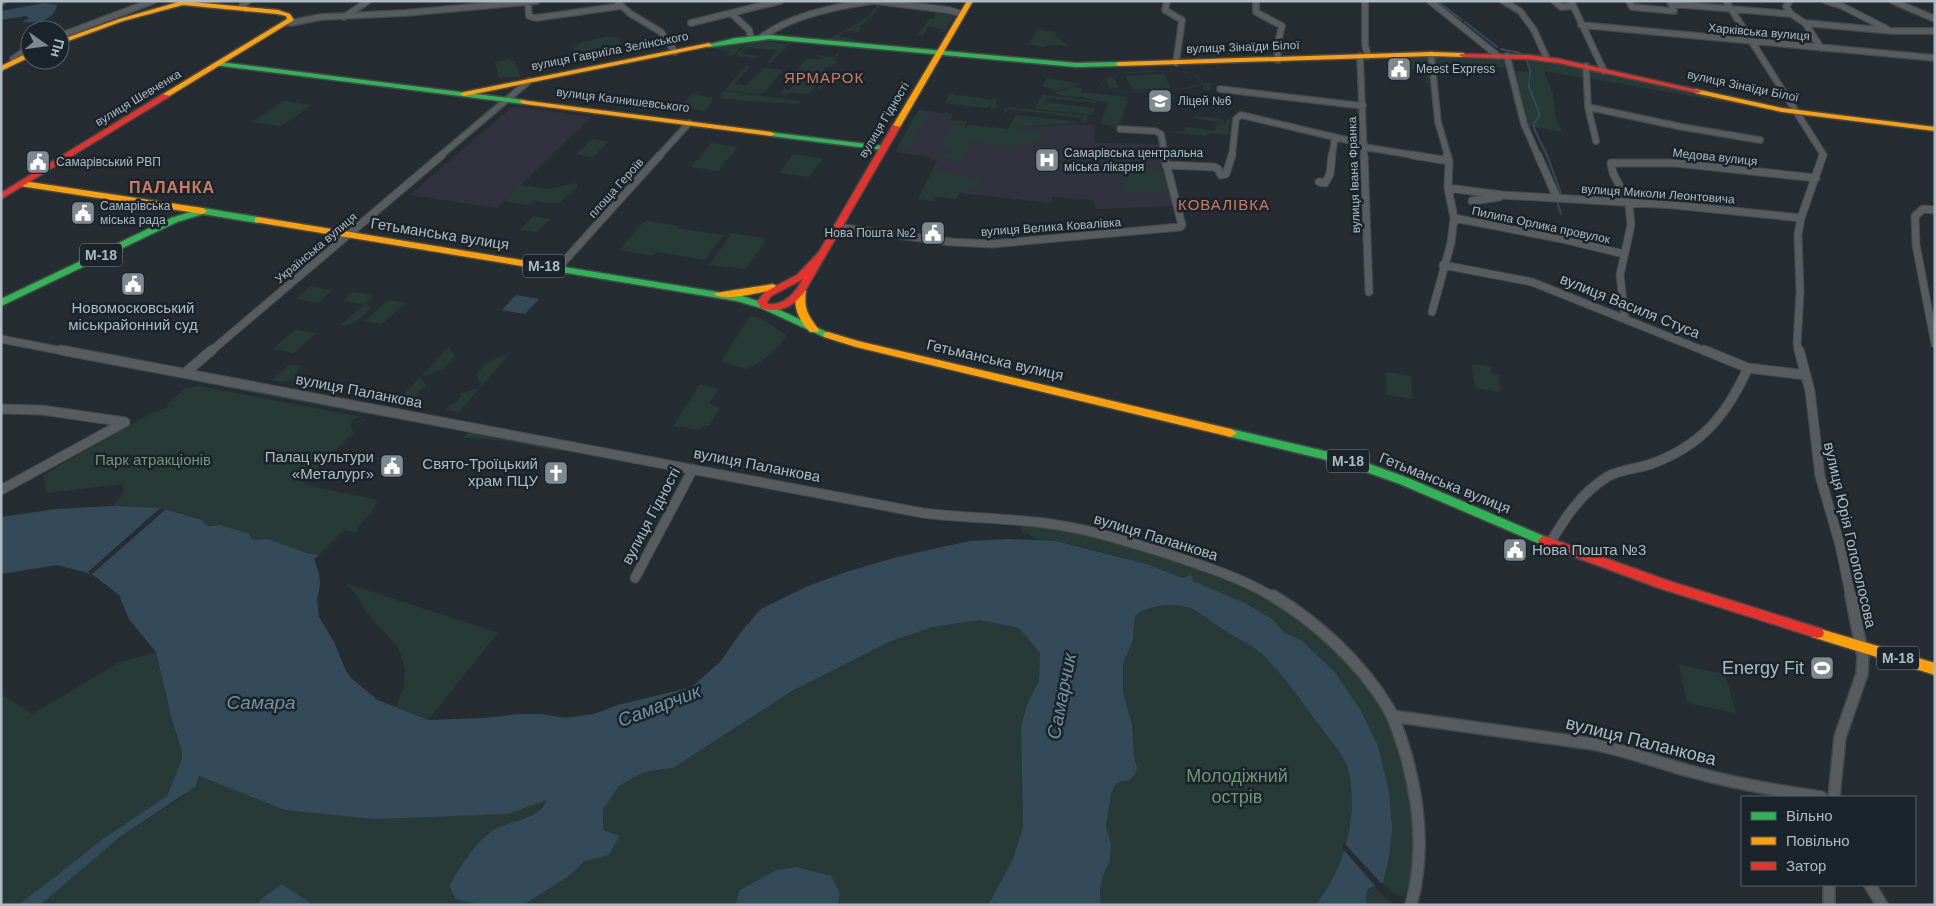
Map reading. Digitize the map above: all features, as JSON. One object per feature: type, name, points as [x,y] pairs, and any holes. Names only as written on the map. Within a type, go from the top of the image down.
[{"type":"main road","name":"вулиця Гідності","points":[[822,254],[802,277],[789,285],[767,294],[762,302],[764,306],[771,308],[785,306],[791,302],[802,286],[822,254],[838,227],[970,1]]},
{"type":"main road","points":[[70,38],[121,20],[170,6],[194,3],[247,5],[285,13],[290,16],[290,22]]},
{"type":"main road","name":"вулиця Шевченка","points":[[1,197],[290,22]]},
{"type":"main road","name":"вулиця Гавриїла Зелінського","points":[[464,94],[776,33],[939,53]]},
{"type":"main road","name":"вулиця Зінаїди Білої","points":[[939,53],[1076,65],[1176,64],[1431,54],[1547,59],[1798,112],[1935,129]]},
{"type":"main road","points":[[1,58],[20,55]]},
{"type":"main road","points":[[1,69],[20,57]]},
{"type":"main road","name":"вулиця Калнишевського","points":[[222,64],[883,148]]},
{"type":"main road","name":"Гетьманська вулиця","points":[[23,184],[739,298],[764,306],[814,330],[856,344],[1346,460],[1415,486],[1550,543],[1613,566],[1861,647],[1935,669]]},
{"type":"main road","name":"М-18","points":[[1,303],[174,220],[203,212]]},
{"type":"main road","name":"вулиця Гідності","points":[[715,294],[753,291],[782,284],[802,273],[822,254]]},
{"type":"main road","name":"вулиця Гідності","points":[[802,286],[798,306],[801,315],[814,330]]},
{"type":"street","points":[[129,1],[138,6]]},
{"type":"street","points":[[344,17],[368,1]]},
{"type":"street","points":[[290,22],[310,18],[344,17],[537,1]]},
{"type":"street","points":[[616,1],[661,32],[675,52]]},
{"type":"street","points":[[691,23],[780,1]]},
{"type":"street","points":[[874,1],[950,10],[962,14]]},
{"type":"street","name":"вулиця Гавриїла Зелінського","points":[[776,33],[791,21],[874,1]]},
{"type":"street","points":[[1167,1],[1165,10],[1175,14],[1182,20],[1176,64]]},
{"type":"street","points":[[1256,1],[1256,12],[1282,26],[1277,46],[1278,60]]},
{"type":"street","name":"вулиця Івана Франка","points":[[1365,1],[1363,106],[1369,292]]},
{"type":"street","points":[[1430,1],[1502,56],[1524,124],[1557,198]]},
{"type":"street","points":[[1503,1],[1520,11],[1534,30],[1547,59]]},
{"type":"street","points":[[1554,1],[1561,6],[1572,4],[1604,71]]},
{"type":"street","points":[[1628,1],[1632,7],[1674,12],[1671,3],[1791,14]]},
{"type":"street","name":"вулиця Юрія Голополосова","points":[[1726,1],[1823,154],[1801,218],[1798,250],[1800,292],[1797,344],[1810,391],[1820,476],[1840,545],[1861,647],[1862,674],[1840,737],[1834,796]]},
{"type":"street","points":[[1790,1],[1786,6],[1791,14],[1805,23],[1821,48]]},
{"type":"street","points":[[1826,1],[1842,6],[1892,31]]},
{"type":"street","points":[[1893,1],[1935,19]]},
{"type":"street","points":[[70,32],[151,2]]},
{"type":"street","points":[[528,2],[529,17],[536,18],[621,6]]},
{"type":"street","points":[[732,14],[756,37]]},
{"type":"street","points":[[1805,23],[1892,31],[1935,31]]},
{"type":"street","name":"Харківська вулиця","points":[[1581,25],[1935,58]]},
{"type":"street","points":[[1431,54],[1438,122],[1448,160],[1448,188],[1454,218],[1451,243],[1432,312]]},
{"type":"street","points":[[1586,66],[1588,107],[1596,141]]},
{"type":"street","name":"Українська вулиця","points":[[185,374],[529,81]]},
{"type":"street","points":[[1220,89],[1363,106]]},
{"type":"street","points":[[1588,107],[1682,127],[1760,140]]},
{"type":"street","points":[[1120,129],[1155,131],[1161,134],[1166,165],[1214,167],[1218,169],[1221,175],[1226,174],[1228,169],[1234,149],[1236,119],[1242,115],[1335,137],[1364,146],[1448,160]]},
{"type":"street","name":"площа Героїв","points":[[558,268],[690,123]]},
{"type":"street","points":[[1319,182],[1325,183],[1329,180],[1332,171],[1331,151],[1335,137]]},
{"type":"street","name":"Медова вулиця","points":[[1629,204],[1613,173],[1611,163],[1676,163],[1816,178]]},
{"type":"street","name":"вулиця Велика Ковалівка","points":[[838,227],[951,242],[992,244],[1177,228],[1182,225],[1166,165]]},
{"type":"street","name":"вулиця Миколи Леонтовича","points":[[1448,188],[1629,204],[1674,205],[1801,218]]},
{"type":"street","name":"вулиця Миколи Леонтовича","points":[[1472,201],[1513,195]]},
{"type":"street","points":[[1625,319],[1620,274],[1631,225],[1629,204]]},
{"type":"street","points":[[1935,210],[1923,209],[1915,216],[1916,245],[1935,344]]},
{"type":"street","name":"Пилипа Орлика провулок","points":[[1454,218],[1562,238],[1624,254]]},
{"type":"street","name":"вулиця Василя Стуса","points":[[1444,265],[1532,282],[1748,368],[1806,375]]},
{"type":"street","name":"вулиця Паланкова","points":[[1,339],[923,513],[971,519],[1064,526],[1138,544],[1202,566],[1265,591],[1302,617],[1331,641],[1366,678],[1392,716],[1404,746],[1415,797],[1418,861],[1415,892],[1411,905]]},
{"type":"street","points":[[1550,543],[1584,492],[1608,476],[1641,468],[1687,448],[1701,437],[1716,423],[1738,394],[1748,368]]},
{"type":"street","points":[[1,409],[42,410],[125,422],[1,490]]},
{"type":"street","name":"вулиця Гідності","points":[[635,578],[693,469]]},
{"type":"street","name":"вулиця Паланкова","points":[[1392,716],[1467,728],[1546,736],[1623,751],[1681,769],[1815,796]]},
{"type":"street","points":[[1829,886],[1829,905]]},
{"type":"street","points":[[1871,886],[1882,905]]},
{"type":"shaded area","points":[[513,106],[591,117],[497,208],[410,195]]},
{"type":"shaded area","name":"Самарівська центральна міська лікарня","points":[[919,110],[953,114],[950,120],[967,122],[962,132],[1009,139],[1014,127],[1090,124],[1094,126],[1095,143],[1159,144],[1162,171],[1164,171],[1173,206],[1095,209],[1093,200],[1052,197],[1051,203],[959,193],[956,199],[937,196],[934,201],[918,199],[937,161],[929,159],[930,157],[895,152]]},
{"type":"green space","points":[[874,2],[884,4],[859,27],[862,27],[858,32],[848,31],[840,36],[856,40],[852,43],[840,42],[837,39],[827,39],[861,21],[877,5],[857,6],[833,11],[789,23],[782,31],[779,31],[782,26],[790,22],[860,3]]},
{"type":"green space","points":[[939,9],[956,13],[945,32],[941,32],[942,29],[928,27],[923,36],[918,35],[929,19],[933,19]]},
{"type":"green space","points":[[1037,30],[1057,32],[1055,36],[1069,46],[1051,44],[1044,47],[1021,43],[1029,43]]},
{"type":"green space","points":[[610,36],[617,37],[621,42],[612,48],[593,52],[576,52],[573,49],[580,43]]},
{"type":"green space","points":[[756,38],[793,41],[755,40],[790,44],[770,63],[767,63],[777,50],[747,47],[741,54],[759,56],[757,58],[736,56],[750,40],[733,56],[727,55],[730,51],[711,48],[740,42],[683,52]]},
{"type":"green space","points":[[839,54],[833,60],[838,63],[824,68],[826,71],[825,75],[832,74],[820,90],[817,88],[826,79],[825,76],[810,93],[792,92],[785,95],[780,93],[785,89],[790,90],[793,85],[785,85],[806,59],[826,59],[814,55],[834,57]]},
{"type":"green space","points":[[1404,56],[1424,56],[1429,58],[1429,83],[1426,83],[1425,70],[1411,69],[1410,61],[1405,60]]},
{"type":"green space","points":[[1434,56],[1504,58],[1509,68],[1434,63]]},
{"type":"green space","points":[[1528,58],[1583,67],[1585,78],[1544,71],[1553,95],[1556,120],[1563,132],[1527,126],[1513,71],[1528,72],[1529,86],[1531,85],[1531,70]]},
{"type":"green space","points":[[512,59],[510,61],[515,61],[521,77],[499,78],[495,62]]},
{"type":"green space","points":[[746,66],[750,66],[735,84],[747,85],[763,68],[783,70],[765,92],[759,94],[725,90]]},
{"type":"green space","points":[[1588,68],[1789,112],[1797,115],[1589,78]]},
{"type":"green space","points":[[1147,71],[1177,71],[1123,73]]},
{"type":"green space","points":[[1164,74],[1171,88],[1132,90],[1126,76]]},
{"type":"green space","points":[[1047,78],[1081,84],[1053,91],[1054,89],[1043,86]]},
{"type":"green space","points":[[1114,78],[1118,87],[1109,88],[1105,79]]},
{"type":"green space","points":[[1201,80],[1203,83],[1197,86],[1186,88],[1173,90],[1143,92],[1112,90],[1172,90],[1195,86],[1201,83]]},
{"type":"green space","points":[[1203,83],[1211,83],[1211,90],[1203,89]]},
{"type":"green space","points":[[1073,87],[1082,88],[1081,92],[1128,97],[1119,128],[1101,123],[1108,103],[1080,97],[1056,95],[1056,92]]},
{"type":"green space","points":[[724,91],[801,101],[799,104],[721,99],[720,96]]},
{"type":"green space","points":[[950,93],[960,97],[957,95],[997,100],[995,105],[998,105],[994,109],[990,109],[991,105],[987,108],[945,103],[960,99],[945,102]]},
{"type":"green space","points":[[692,94],[712,97],[712,102],[705,111],[680,107]]},
{"type":"green space","points":[[1042,95],[1096,101],[1097,103],[1047,98],[1045,102],[1095,108],[1092,115],[1037,109],[1036,107]]},
{"type":"green space","points":[[283,101],[312,105],[281,126],[252,122]]},
{"type":"green space","points":[[1006,108],[1088,116],[1086,122],[1019,127],[1020,131],[1041,130],[1042,141],[1008,146],[971,141],[961,161],[940,157],[942,154],[955,155],[957,152],[941,148],[955,120],[967,122],[964,129],[970,125],[1008,129],[1016,115],[1081,122],[1083,118],[1008,109],[1001,118]]},
{"type":"green space","points":[[918,111],[930,114],[922,127],[918,128],[912,139],[915,141],[911,148],[898,146]]},
{"type":"green space","points":[[1195,116],[1221,119],[1224,121],[1223,125],[1226,125],[1227,119],[1230,118],[1228,135],[1210,133],[1206,136],[1159,131],[1184,132],[1185,127],[1215,131],[1217,124],[1221,125],[1221,122],[1193,118]]},
{"type":"green space","points":[[592,139],[609,141],[593,157],[576,155]]},
{"type":"green space","points":[[711,143],[738,147],[718,171],[691,167]]},
{"type":"green space","points":[[793,154],[822,159],[809,177],[780,173]]},
{"type":"green space","points":[[1111,168],[1116,171],[1164,171],[1169,191],[1122,192],[1121,177],[1142,178],[1113,175]]},
{"type":"green space","points":[[932,171],[982,179],[978,188],[962,192],[956,199],[937,196],[934,201],[918,199]]},
{"type":"green space","points":[[576,183],[578,186],[558,204],[533,201],[527,205],[504,201],[520,185],[548,189]]},
{"type":"green space","points":[[533,216],[550,219],[537,232],[520,230]]},
{"type":"green space","points":[[648,221],[678,226],[676,228],[723,235],[705,260],[657,252],[653,256],[620,250],[642,223]]},
{"type":"green space","points":[[732,233],[763,238],[766,241],[745,269],[709,265]]},
{"type":"green space","points":[[311,286],[332,290],[318,303],[296,299]]},
{"type":"green space","points":[[352,292],[371,295],[372,298],[366,304],[372,307],[354,323],[340,325],[365,305],[343,301]]},
{"type":"green space","points":[[388,300],[405,303],[382,324],[365,321]]},
{"type":"green space","points":[[750,316],[760,318],[786,335],[769,355],[747,369],[721,361]]},
{"type":"green space","points":[[295,330],[316,333],[294,353],[273,349]]},
{"type":"green space","points":[[449,347],[455,356],[442,370],[422,376]]},
{"type":"green space","points":[[509,354],[482,386],[476,375],[489,361]]},
{"type":"green space","points":[[290,364],[301,366],[297,372],[297,378],[283,382],[272,380]]},
{"type":"green space","points":[[1472,364],[1490,367],[1492,374],[1498,375],[1501,392],[1475,388]]},
{"type":"green space","points":[[1386,372],[1411,376],[1412,399],[1387,395]]},
{"type":"green space","points":[[420,377],[427,387],[422,388],[412,403],[399,400]]},
{"type":"green space","points":[[206,380],[371,413],[370,415],[202,383]]},
{"type":"green space","points":[[700,384],[719,389],[709,403],[720,408],[709,426],[704,425],[699,430],[673,426]]},
{"type":"green space","name":"Парк атракціонів","points":[[199,386],[362,417],[351,420],[352,423],[367,418],[351,424],[353,433],[304,482],[304,484],[311,486],[377,500],[374,508],[356,533],[344,530],[319,555],[310,554],[262,539],[254,540],[252,536],[214,525],[208,526],[201,521],[202,519],[160,508],[113,506],[123,494],[123,484],[47,493],[43,475],[153,412],[169,407],[167,404],[186,388]]},
{"type":"green space","points":[[480,388],[459,412],[446,409],[461,396],[459,394]]},
{"type":"green space","points":[[469,431],[560,448],[558,451],[498,440],[463,438]]},
{"type":"green space","points":[[1021,526],[1062,530],[1117,543],[1153,553],[1243,584],[1270,598],[1296,616],[1341,656],[1379,704],[1398,747],[1407,785],[1414,846],[1412,872],[1405,896],[1392,892],[1383,883],[1389,857],[1389,791],[1378,746],[1360,709],[1334,671],[1302,641],[1285,633],[1272,619],[1245,603],[1193,581],[1187,575],[1182,578],[1147,564],[1088,548],[1056,541],[1035,539],[1029,534],[1022,533]]},
{"type":"green space","points":[[345,583],[498,633],[428,720],[396,707],[404,687],[405,668],[398,647],[367,613],[355,593]]},
{"type":"green space","name":"Молодіжний острів","points":[[1174,604],[1189,608],[1200,614],[1261,653],[1288,683],[1338,749],[1344,760],[1349,773],[1351,790],[1350,826],[1341,860],[1334,876],[1315,905],[1101,905],[1100,890],[1103,874],[1110,861],[1111,844],[1106,826],[1111,794],[1115,785],[1137,767],[1134,757],[1132,724],[1123,693],[1123,665],[1133,640],[1135,616],[1143,609]]},
{"type":"green space","points":[[979,620],[1019,628],[1040,653],[1039,681],[1027,704],[1021,727],[1023,828],[1012,861],[988,905],[838,905],[840,893],[758,882],[740,890],[735,905],[523,905],[566,878],[585,861],[609,855],[603,830],[603,808],[619,786],[644,772],[673,768],[792,691],[891,641],[933,627]]},
{"type":"green space","points":[[156,652],[172,720],[182,751],[182,759],[167,796],[100,841],[18,905],[1,905],[1,694],[32,714],[120,662]]},
{"type":"green space","points":[[1679,665],[1725,674],[1736,713],[1687,703]]},
{"type":"green space","points":[[199,776],[285,810],[465,815],[507,814],[548,799],[537,811],[523,819],[492,831],[480,841],[463,864],[449,886],[457,899],[478,905],[313,905],[282,884],[261,899],[257,905],[40,905],[121,836],[184,796]]},
{"type":"green space","points":[[1375,887],[1394,905],[1367,905],[1366,897],[1369,889]]},
{"type":"water","points":[[44,3],[57,5],[52,15],[44,20],[26,20],[29,18],[26,16],[1,20],[1,11]]},
{"type":"water","points":[[516,295],[539,299],[525,314],[502,310]]},
{"type":"water","name":"Самара","points":[[113,506],[160,508],[203,520],[208,526],[220,525],[250,534],[254,540],[267,539],[310,554],[319,555],[314,559],[319,573],[320,585],[317,599],[319,617],[334,642],[346,671],[352,679],[378,700],[428,720],[485,718],[519,714],[542,714],[566,718],[594,714],[618,705],[692,687],[721,661],[741,632],[761,609],[806,587],[846,572],[897,557],[970,541],[1009,539],[1056,541],[1147,564],[1182,578],[1191,575],[1193,581],[1245,603],[1272,619],[1285,633],[1302,641],[1334,671],[1360,709],[1378,746],[1389,791],[1392,828],[1389,857],[1383,883],[1368,889],[1367,905],[1315,905],[1334,876],[1341,860],[1350,826],[1351,790],[1349,773],[1344,760],[1338,749],[1288,683],[1261,653],[1194,610],[1180,605],[1170,605],[1149,608],[1135,616],[1133,640],[1123,664],[1123,693],[1132,724],[1134,757],[1137,767],[1135,774],[1129,780],[1121,781],[1115,785],[1111,794],[1106,826],[1111,844],[1110,861],[1103,875],[1100,890],[1101,905],[988,905],[1012,861],[1023,828],[1021,727],[1027,704],[1039,681],[1040,653],[1019,628],[979,620],[933,627],[891,641],[792,691],[673,768],[644,772],[619,786],[603,809],[603,830],[619,836],[609,855],[585,861],[566,878],[523,905],[478,905],[456,899],[449,886],[468,856],[486,836],[499,827],[531,816],[543,807],[547,800],[507,814],[374,819],[285,810],[199,776],[195,787],[121,836],[40,905],[18,905],[100,841],[167,796],[182,759],[182,751],[172,720],[156,652],[129,619],[119,595],[92,574],[57,565],[1,574],[1,517],[56,509]]},
{"type":"water","points":[[797,867],[831,876],[840,893],[838,905],[735,905],[740,890],[777,870]]},
{"type":"water","points":[[282,884],[313,905],[257,905],[261,899]]},
{"type":"pier","points":[[160,508],[165,510],[92,574],[88,572]]},
{"type":"pier","points":[[1344,843],[1383,885],[1377,888],[1342,848]]},
{"type":"waterway","points":[[1437,1],[1462,20]]},
{"type":"waterway","points":[[1465,22],[1497,47]]},
{"type":"waterway","points":[[1501,49],[1520,53]]},
{"type":"waterway","points":[[1526,58],[1530,70]]},
{"type":"waterway","points":[[1530,71],[1529,87],[1540,115],[1534,123],[1534,128],[1548,158],[1562,196]]},
{"type":"waterway","points":[[1561,214],[1557,201],[1563,201]]},
{"type":"traffic: fast","points":[[709,45],[769,37],[1076,65],[1119,64]]},
{"type":"traffic: fast","points":[[222,64],[524,102]]},
{"type":"traffic: fast","points":[[771,134],[883,148]]},
{"type":"traffic: fast","points":[[1,303],[174,220],[203,211],[258,220]]},
{"type":"traffic: fast","points":[[558,269],[739,298],[764,306],[828,335]]},
{"type":"traffic: fast","points":[[1231,433],[1346,460],[1404,481],[1544,541]]},
{"type":"traffic: slow","points":[[896,127],[970,1]]},
{"type":"traffic: slow","points":[[70,38],[121,20],[183,3],[278,12],[288,15],[291,20],[166,96]]},
{"type":"traffic: slow","points":[[464,94],[709,45]]},
{"type":"traffic: slow","points":[[1119,64],[1431,54],[1463,55]]},
{"type":"traffic: slow","points":[[1,69],[20,59]]},
{"type":"traffic: slow","points":[[1698,91],[1782,110],[1935,129]]},
{"type":"traffic: slow","points":[[524,102],[771,134]]},
{"type":"traffic: slow","points":[[23,184],[203,211]]},
{"type":"traffic: slow","points":[[258,220],[558,269]]},
{"type":"traffic: slow","points":[[719,294],[742,293],[773,287]]},
{"type":"traffic: slow","points":[[801,291],[800,308],[806,321],[814,330]]},
{"type":"traffic: slow","points":[[828,335],[856,344],[1231,433]]},
{"type":"traffic: slow","points":[[1817,633],[1935,669]]},
{"type":"traffic: jam","points":[[1463,55],[1528,57],[1559,61],[1698,91]]},
{"type":"traffic: jam","points":[[1,197],[166,96]]},
{"type":"traffic: jam","points":[[822,254],[800,277],[768,294],[762,302],[764,306],[781,307],[786,305],[802,289],[896,127]]},
{"type":"traffic: jam","points":[[1544,541],[1663,584],[1817,633]]},
{"type":"place","name":"Meest Express","points":[[1399,69]]},
{"type":"place","name":"Ліцей №6","points":[[1160,101]]},
{"type":"place","name":"Самарівська центральна міська лікарня","points":[[1047,160]]},
{"type":"place","name":"Самарівський РВП","points":[[38,162]]},
{"type":"place","name":"Самарівська міська рада","points":[[83,213]]},
{"type":"place","name":"Нова Пошта №2","points":[[933,233]]},
{"type":"place","name":"Новомосковський міськрайонний суд","points":[[133,284]]},
{"type":"place","name":"Палац культури «Металург»","points":[[392,466]]},
{"type":"place","name":"Свято-Троїцький храм ПЦУ","points":[[556,473]]},
{"type":"place","name":"Нова Пошта №3","points":[[1515,550]]},
{"type":"place","name":"Energy Fit","points":[[1822,668]]},
{"type":"district","name":"ЯРМАРОК","points":[[824,78]]},
{"type":"district","name":"ПАЛАНКА","points":[[172,187]]},
{"type":"district","name":"КОВАЛІВКА","points":[[1224,205]]},
{"type":"water label","name":"Самарчик","points":[[1061,696]]},
{"type":"water label","name":"Самарчик","points":[[659,705]]}]
